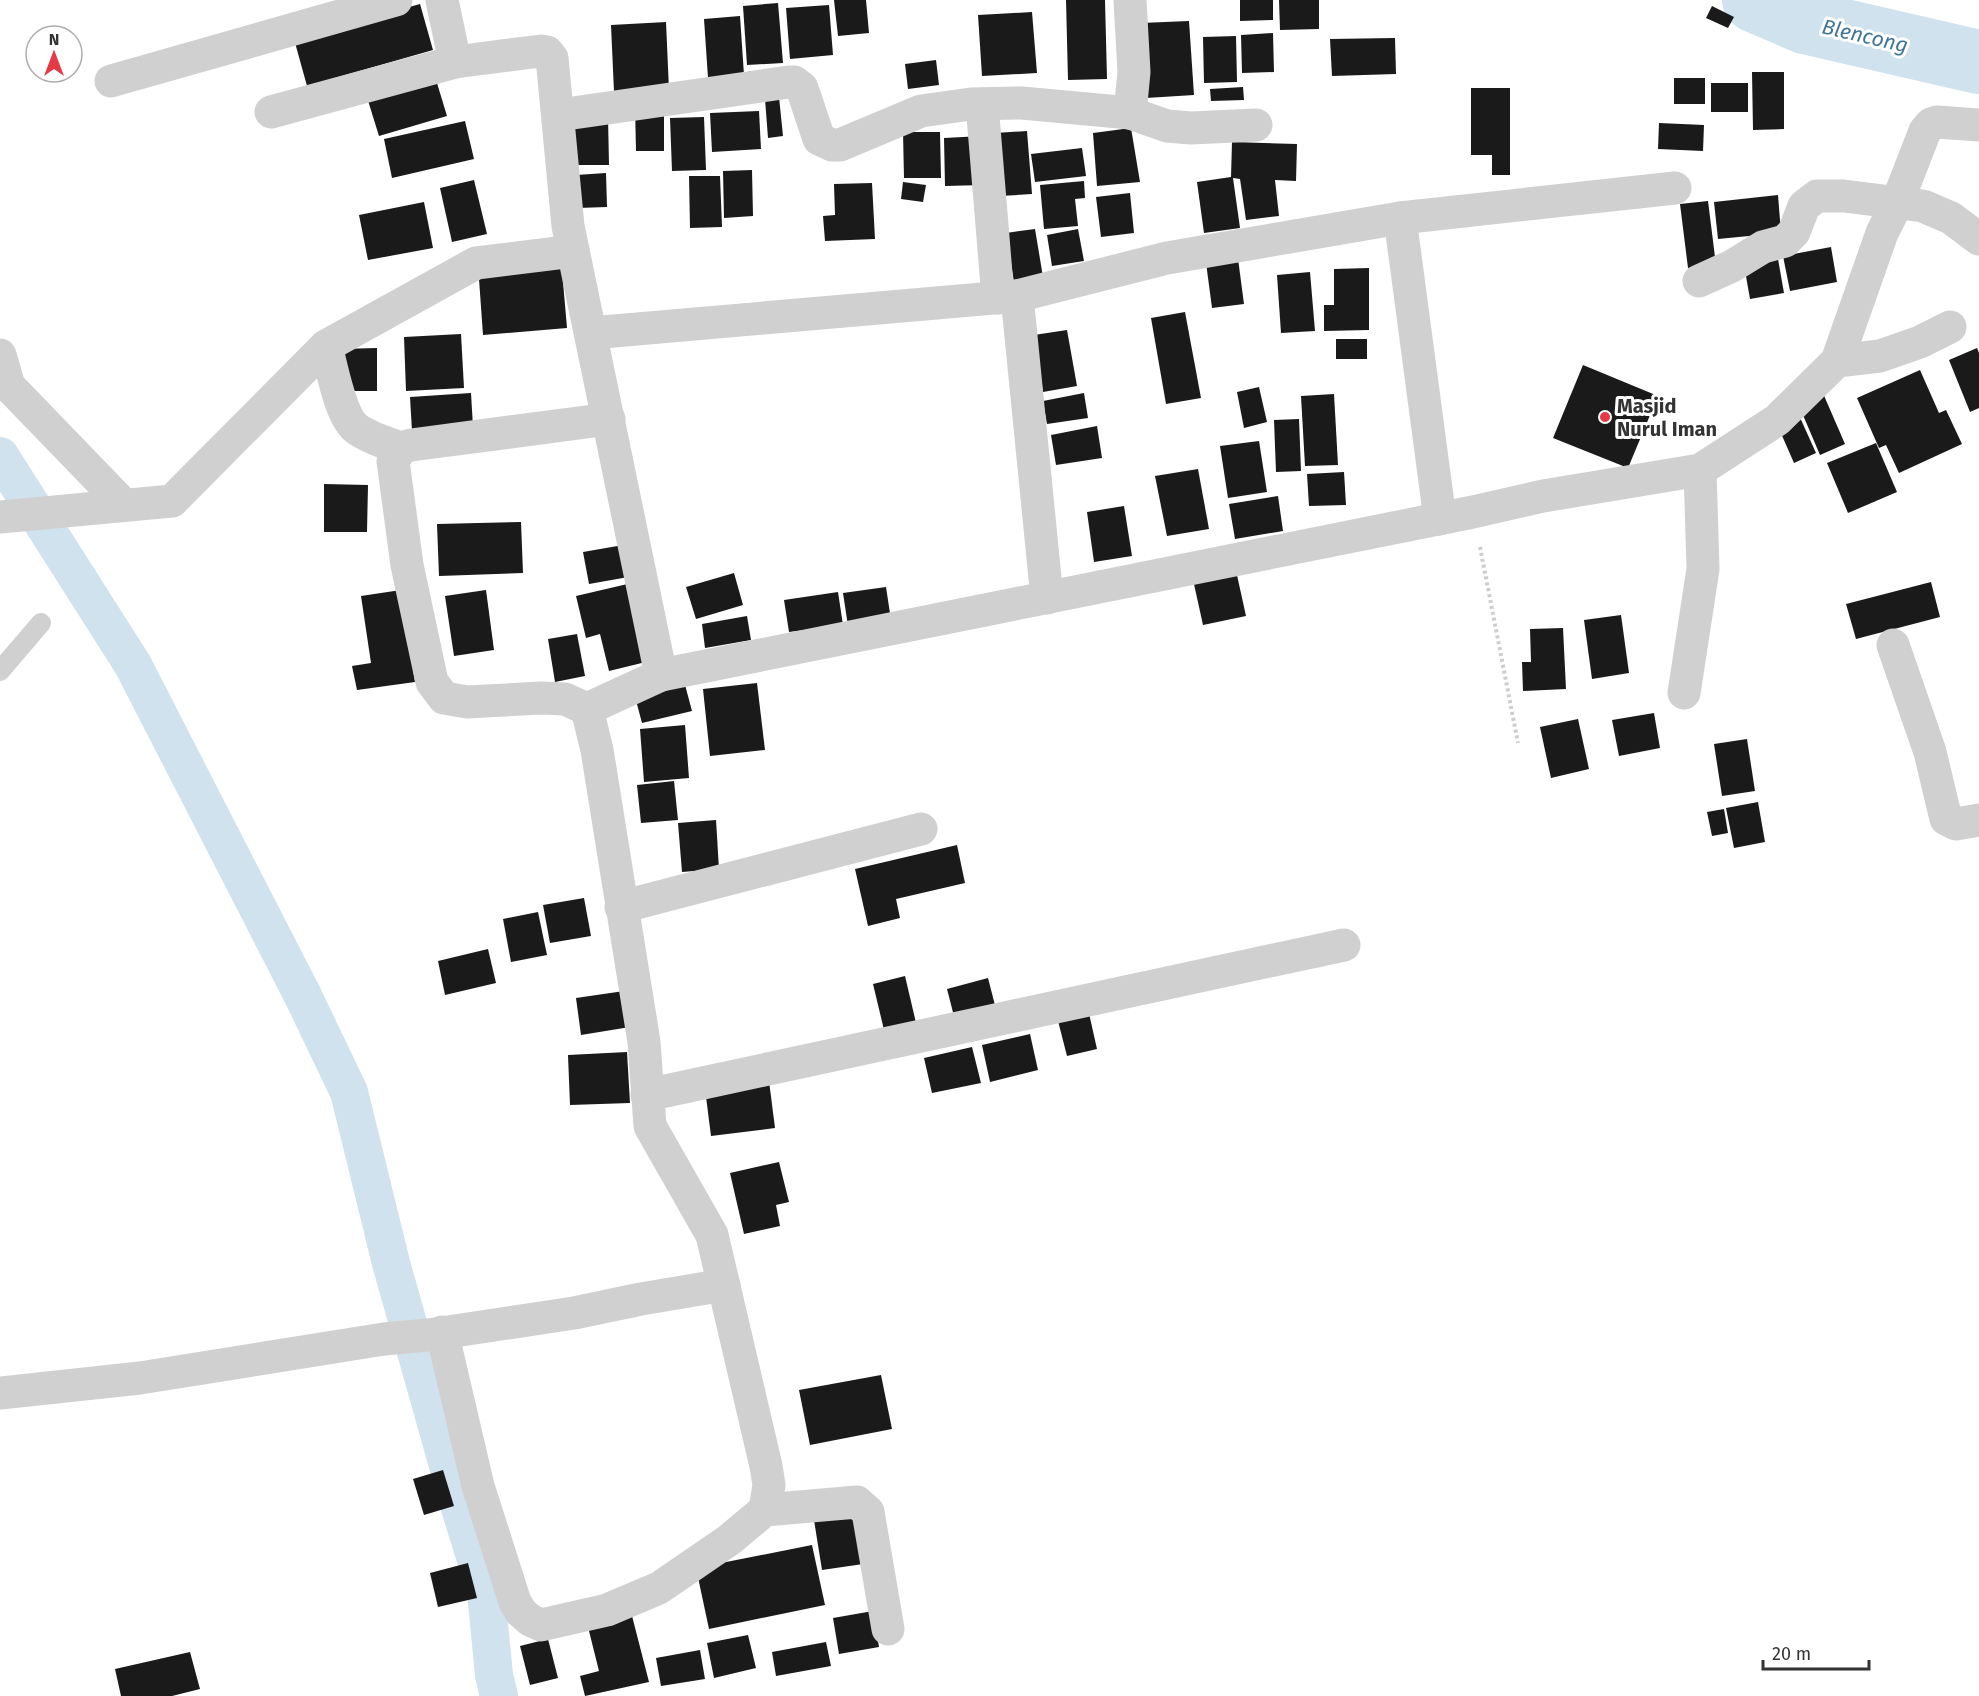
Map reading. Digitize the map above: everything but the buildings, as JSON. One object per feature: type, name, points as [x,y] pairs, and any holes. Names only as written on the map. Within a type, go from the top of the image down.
[{"type":"street","points":[[111,81],[396,0]]},
{"type":"street","points":[[442,0],[455,62]]},
{"type":"street","points":[[1130,0],[1134,72],[1130,113]]},
{"type":"street","points":[[271,112],[455,62],[544,51],[552,58],[568,226],[662,675]]},
{"type":"street","points":[[559,115],[794,82],[799,84],[804,93],[819,139],[832,145],[840,145],[921,111],[982,104],[1022,104],[1130,113],[1167,126],[1191,128],[1256,125]]},
{"type":"street","points":[[982,104],[1047,598]]},
{"type":"street","points":[[401,448],[393,460],[407,565],[432,682],[444,698],[467,702],[565,699],[587,709],[662,675],[1440,519],[1543,496],[1700,470],[1777,420],[1837,360],[1882,233],[1897,203],[1925,130],[1937,122],[1979,125]]},
{"type":"street","points":[[591,333],[1008,297],[1167,258],[1400,218],[1675,188]]},
{"type":"street","points":[[1700,281],[1732,266],[1763,247],[1785,241],[1794,232],[1804,206],[1817,196],[1844,196],[1923,206],[1952,218],[1979,239]]},
{"type":"street","points":[[1400,218],[1440,519]]},
{"type":"street","points":[[4,516],[172,501],[327,346],[476,263],[573,251]]},
{"type":"street","points":[[1837,360],[1880,356],[1920,342],[1950,327]]},
{"type":"street","points":[[327,346],[340,401],[355,428],[401,448],[609,419]]},
{"type":"street","points":[[0,355],[9,386],[124,505]]},
{"type":"street","points":[[1684,693],[1703,569],[1700,470]]},
{"type":"street","points":[[1893,645],[1930,752],[1946,819],[1956,824],[1979,820]]},
{"type":"street","points":[[587,709],[597,750],[644,1042],[650,1126],[712,1235],[766,1466],[769,1485],[765,1510]]},
{"type":"street","points":[[621,907],[921,829]]},
{"type":"street","points":[[647,1095],[1344,945]]},
{"type":"street","points":[[0,1393],[140,1378],[384,1339],[435,1334],[574,1313],[724,1285]]},
{"type":"street","points":[[435,1334],[478,1486],[516,1602],[521,1612],[530,1620],[541,1625],[596,1613],[659,1587],[729,1540],[765,1510],[857,1502],[868,1512],[888,1629]]},
{"type":"lane","points":[[0,671],[41,623]]},
{"type":"path","points":[[1473,512],[1518,743]]},
{"type":"waterway","name":"Blencong","points":[[1754,0],[1805,22],[1979,62]]},
{"type":"waterway","points":[[0,456],[133,665],[303,996],[349,1092],[391,1263],[486,1592],[494,1675],[499,1696]]},
{"type":"place","name":"Masjid Nurul Iman","points":[[1605,417]]}]
